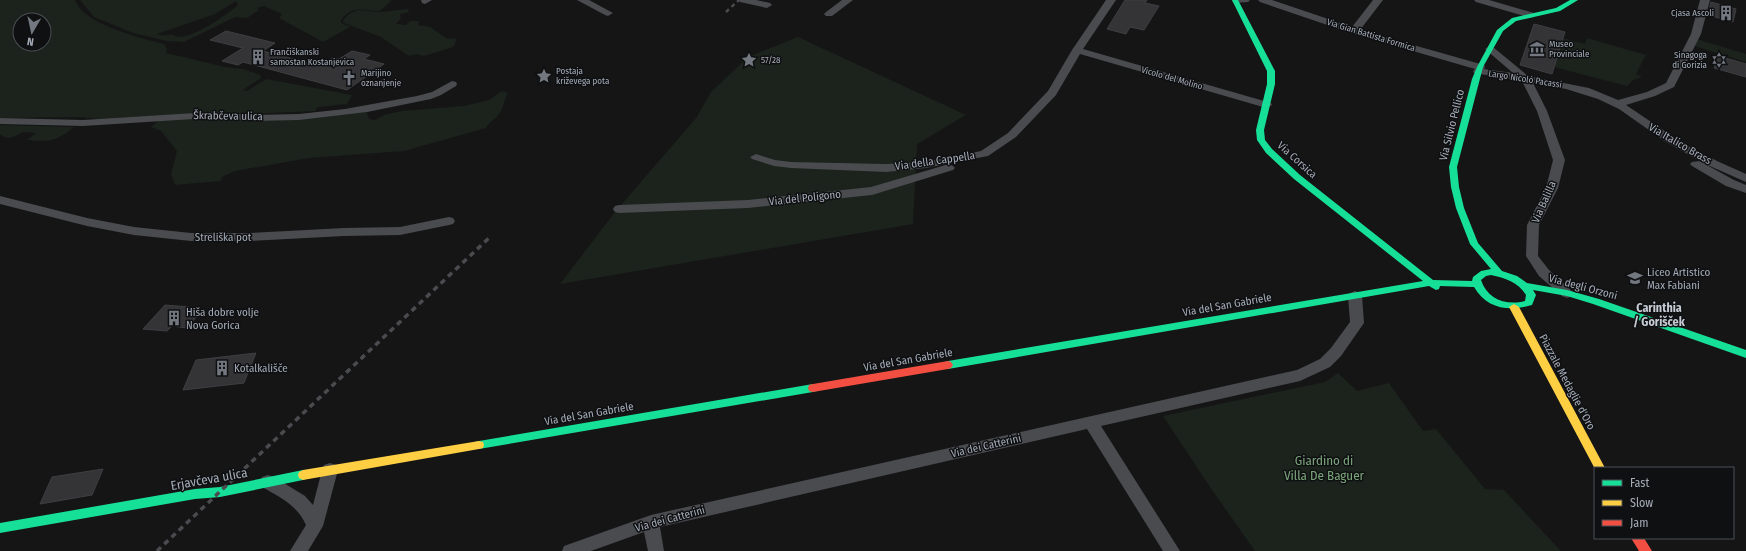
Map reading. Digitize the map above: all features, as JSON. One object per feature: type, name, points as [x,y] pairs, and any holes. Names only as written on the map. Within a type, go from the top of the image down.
[{"type":"main road","name":"Via Corsica","points":[[1239,0],[1272,71],[1267,105],[1260,130],[1261,140],[1278,161],[1434,286]]},
{"type":"main road","name":"Via Silvio Pellico","points":[[1499,273],[1474,244],[1460,208],[1455,187],[1453,167],[1479,69],[1500,30],[1514,19],[1558,10],[1575,0]]},
{"type":"main road","points":[[1484,273],[1499,273],[1514,278],[1526,286],[1531,295],[1529,303],[1520,307],[1514,307],[1497,303],[1483,295],[1477,287],[1476,279],[1484,273]]},
{"type":"main road","name":"Via del San Gabriele","points":[[422,455],[1355,296],[1434,286],[1477,287]]},
{"type":"main road","name":"Via degli Orzoni","points":[[1526,286],[1567,293],[1596,301],[1746,354]]},
{"type":"main road","name":"Piazzale Medaglie d'Oro","points":[[1514,307],[1599,467]]},
{"type":"main road","name":"Erjavčeva ulica","points":[[0,528],[195,494],[220,492],[330,470],[422,455]]},
{"type":"main road","points":[[1638,539],[1646,551]]},
{"type":"street","points":[[582,0],[608,13]]},
{"type":"street","points":[[743,0],[767,5]]},
{"type":"street","points":[[829,14],[848,0]]},
{"type":"street","name":"Via della Cappella","points":[[756,157],[774,163],[791,165],[886,168],[926,165],[984,154],[1012,135],[1052,93],[1077,50],[1111,0]]},
{"type":"street","name":"Via Gian Battista Formica","points":[[1263,0],[1354,31],[1479,69]]},
{"type":"street","points":[[1354,31],[1378,0]]},
{"type":"street","points":[[1479,0],[1531,15]]},
{"type":"street","points":[[1617,104],[1652,94],[1670,85],[1696,34],[1705,0]]},
{"type":"street","points":[[1490,49],[1526,79]]},
{"type":"street","name":"Vicolo del Molino","points":[[1077,50],[1267,105]]},
{"type":"street","name":"Largo Nicolò Pacassi","points":[[1479,69],[1526,79],[1558,83],[1599,96],[1617,104]]},
{"type":"street","name":"Via Balilla","points":[[1526,79],[1542,111],[1559,160],[1552,188],[1533,224],[1532,256],[1544,274],[1567,293]]},
{"type":"street","name":"Škrabčeva ulica","points":[[0,121],[83,123],[210,114],[226,117],[263,117],[339,113],[374,108],[421,98],[435,94],[452,84]]},
{"type":"street","name":"Via Italico Brass","points":[[1617,104],[1661,134],[1726,170],[1746,178]]},
{"type":"street","points":[[1661,134],[1654,137],[1681,156],[1730,183],[1746,189]]},
{"type":"street","name":"Via del Poligono","points":[[619,209],[748,204],[872,191],[962,164],[984,154]]},
{"type":"street","name":"Streliška pot","points":[[0,200],[103,225],[134,231],[191,237],[258,237],[344,232],[400,231],[449,221]]},
{"type":"street","name":"Via dei Catterini","points":[[570,551],[651,522],[1300,375],[1325,363],[1336,352],[1357,323],[1355,296]]},
{"type":"street","points":[[1091,423],[1172,551]]},
{"type":"street","points":[[298,551],[315,526],[330,470]]},
{"type":"street","points":[[268,482],[299,501],[310,512],[315,526]]},
{"type":"street","points":[[651,522],[656,551]]},
{"type":"green space","points":[[0,0],[75,0],[80,9],[100,23],[127,34],[164,44],[167,49],[166,53],[225,67],[243,69],[260,75],[261,78],[243,90],[247,91],[266,79],[352,95],[347,104],[318,107],[315,111],[248,114],[215,112],[100,119],[80,117],[0,118]]},
{"type":"green space","points":[[80,0],[392,0],[380,11],[354,10],[345,15],[341,20],[341,23],[350,27],[323,42],[279,18],[282,14],[264,6],[257,8],[259,10],[247,18],[235,17],[184,42],[167,41],[133,33],[94,17]],"holes":[[[236,1],[238,5],[226,15],[193,34],[178,37],[173,35],[157,34],[215,14]]]},
{"type":"green space","points":[[408,9],[409,12],[400,14],[401,18],[396,24],[406,25],[410,21],[419,21],[418,25],[430,27],[446,38],[457,39],[453,47],[424,56],[417,54],[409,56],[381,37],[344,23],[343,20],[349,14],[358,10],[381,12]]},
{"type":"green space","points":[[798,37],[966,115],[917,144],[913,224],[560,284],[615,212],[696,118],[711,92],[748,57]]},
{"type":"green space","points":[[1563,38],[1585,44],[1587,38],[1646,55],[1636,74],[1642,77],[1633,80],[1627,86],[1554,67]]},
{"type":"green space","points":[[1693,38],[1746,54],[1746,62],[1691,45]]},
{"type":"green space","points":[[502,91],[508,93],[502,109],[498,116],[486,128],[404,151],[309,158],[235,171],[222,177],[221,181],[175,185],[171,174],[177,151],[161,131],[151,127],[161,119],[211,117],[241,119],[367,112],[369,119],[375,120],[384,115],[402,111],[464,106],[489,100]]},
{"type":"green space","points":[[0,125],[74,127],[58,138],[42,141],[27,140],[36,133],[23,132],[14,137],[8,138],[0,134]]},
{"type":"green space","name":"Giardino di Villa De Baguer","points":[[1338,373],[1357,391],[1389,383],[1423,431],[1436,429],[1485,489],[1504,490],[1561,551],[1255,551],[1163,416],[1325,382]]},
{"type":"building","points":[[1125,0],[1147,0],[1145,3],[1159,6],[1144,30],[1130,27],[1126,34],[1107,29]]},
{"type":"building","name":"Cjasa Ascoli","points":[[1711,2],[1736,9],[1733,22],[1708,15]]},
{"type":"building","points":[[1534,24],[1565,32],[1552,74],[1520,65]]},
{"type":"building","name":"Frančiškanski samostan Kostanjevica","points":[[226,31],[275,43],[263,51],[320,66],[332,58],[339,59],[352,51],[370,55],[364,59],[384,64],[347,90],[243,62],[238,65],[222,61],[243,48],[210,40]]},
{"type":"building","name":"Sinagoga di Gorizia","points":[[1719,56],[1746,64],[1746,77],[1714,68]]},
{"type":"building","name":"Hiša dobre volje Nova Gorica","points":[[165,305],[189,307],[187,309],[202,310],[187,328],[172,326],[167,331],[143,329]]},
{"type":"building","name":"Kotalkališče","points":[[256,353],[244,383],[183,390],[196,360]]},
{"type":"building","points":[[103,469],[92,495],[40,504],[52,477]]},
{"type":"railway","points":[[726,12],[739,0]]},
{"type":"railway","points":[[157,551],[490,237]]},
{"type":"traffic: fast","points":[[1235,0],[1271,71],[1271,84],[1260,130],[1261,140],[1269,151],[1297,177],[1436,287]]},
{"type":"traffic: fast","points":[[1499,273],[1474,244],[1460,208],[1455,187],[1453,167],[1476,79],[1480,67],[1500,30],[1514,19],[1558,10],[1575,0]]},
{"type":"traffic: fast","points":[[1491,272],[1509,276],[1519,281],[1531,295],[1529,303],[1512,306],[1496,303],[1489,299],[1483,294],[1476,279],[1484,273],[1491,272]]},
{"type":"traffic: fast","points":[[948,365],[1430,283],[1476,284]]},
{"type":"traffic: fast","points":[[1526,286],[1567,293],[1596,301],[1746,354]]},
{"type":"traffic: fast","points":[[479,445],[813,388]]},
{"type":"traffic: fast","points":[[0,528],[195,494],[220,492],[303,475]]},
{"type":"traffic: slow","points":[[1514,307],[1599,467]]},
{"type":"traffic: slow","points":[[303,475],[479,445]]},
{"type":"traffic: jam","points":[[813,388],[948,365]]},
{"type":"traffic: jam","points":[[1638,539],[1646,551]]},
{"type":"place","name":"Cjasa Ascoli","points":[[1726,13]]},
{"type":"place","name":"Museo Provinciale","points":[[1537,49]]},
{"type":"place","name":"Frančiškanski samostan Kostanjevica","points":[[258,57]]},
{"type":"place","name":"57/28","points":[[749,60]]},
{"type":"place","name":"Sinagoga di Gorizia","points":[[1719,60]]},
{"type":"place","name":"Postaja križevega pota","points":[[544,76]]},
{"type":"place","name":"Marijino oznanjenje","points":[[349,78]]},
{"type":"place","name":"Liceo Artistico Max Fabiani","points":[[1635,278]]},
{"type":"place","name":"Hiša dobre volje Nova Gorica","points":[[174,318]]},
{"type":"place","name":"Kotalkališče","points":[[222,368]]},
{"type":"district","name":"Carinthia / Gorišček","points":[[1659,315]]}]
